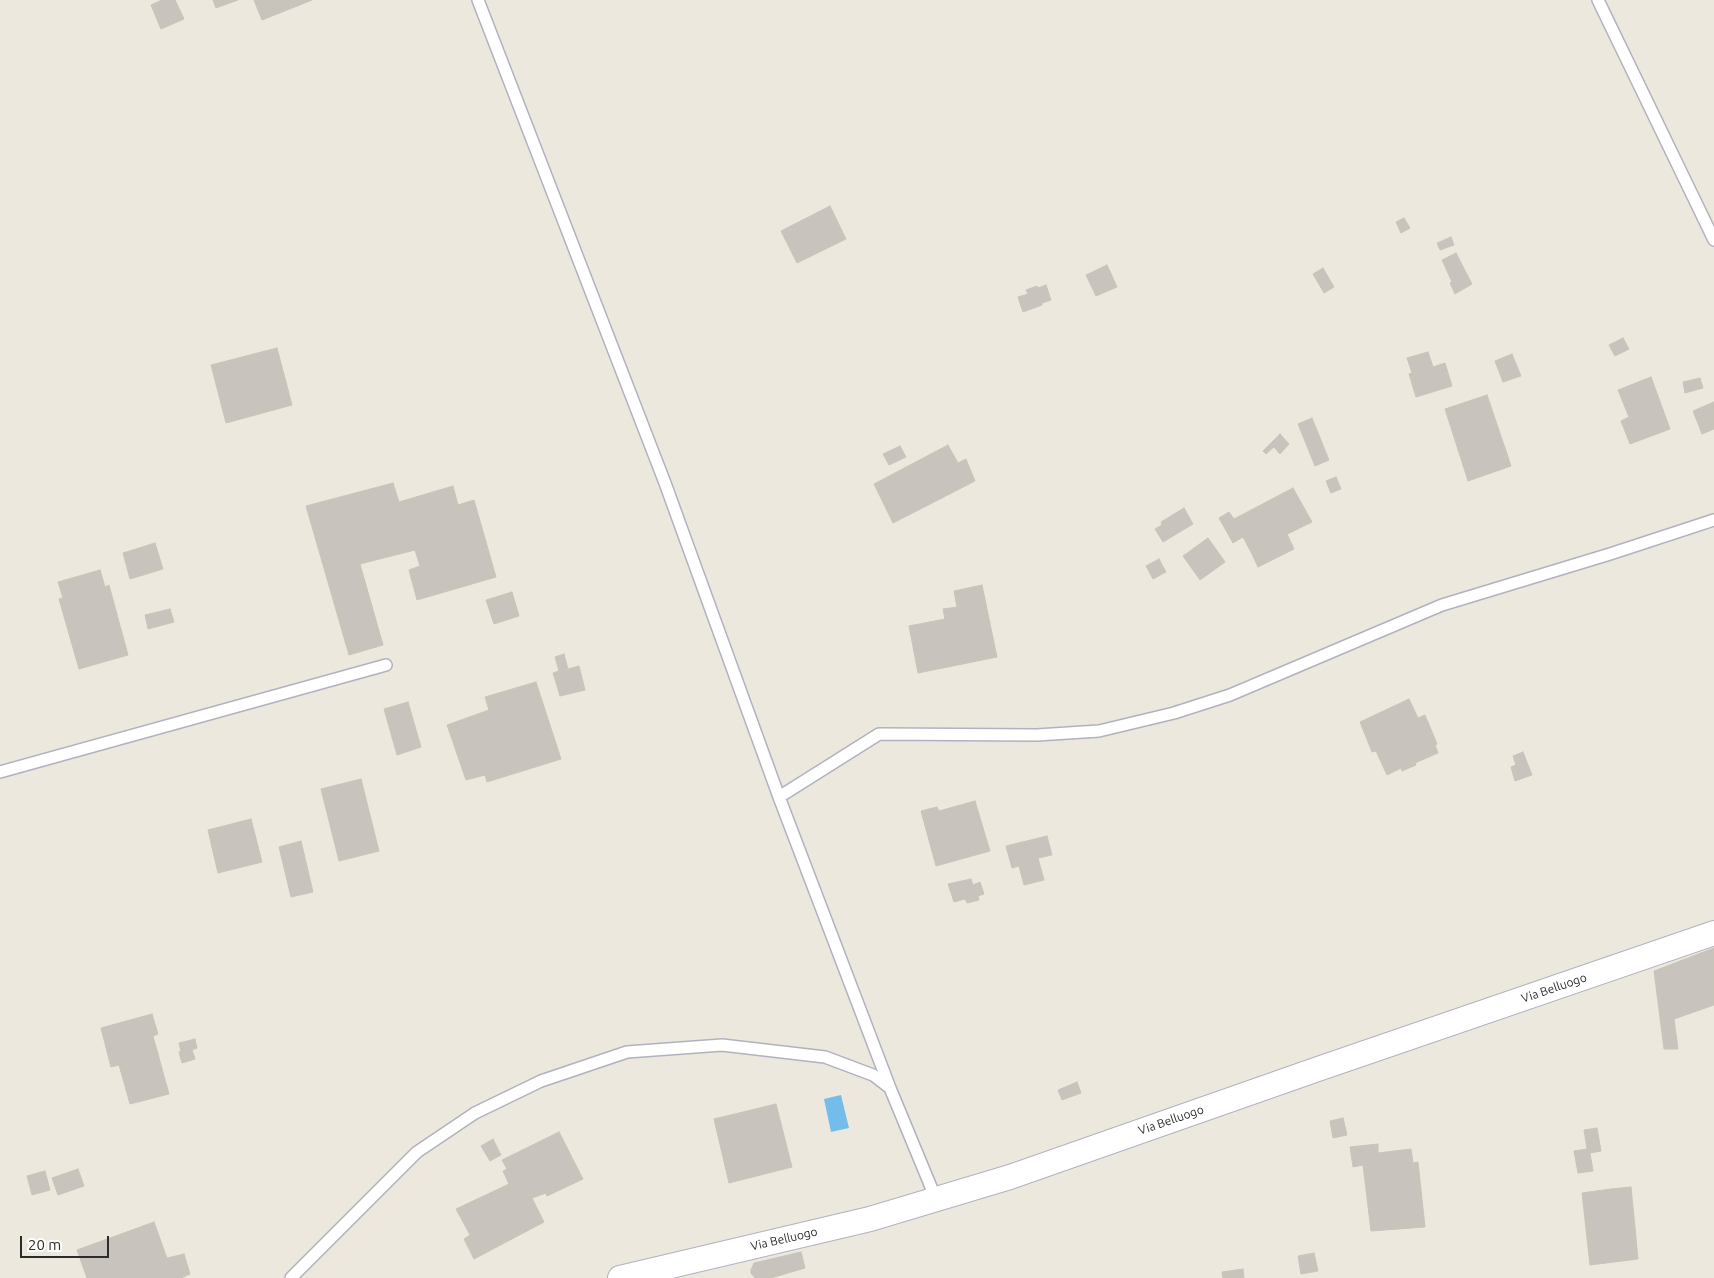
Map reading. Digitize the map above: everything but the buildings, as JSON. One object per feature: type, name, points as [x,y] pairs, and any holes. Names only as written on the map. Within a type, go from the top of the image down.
[{"type":"street","name":"Via Belluogo","points":[[620,1278],[870,1219],[1010,1177],[1714,933]]},
{"type":"lane","points":[[478,0],[665,483],[779,797],[890,1088],[936,1199]]},
{"type":"lane","points":[[1598,0],[1714,240]]},
{"type":"lane","points":[[779,797],[879,734],[1037,734],[1099,731],[1174,713],[1230,695],[1442,605],[1714,520]]},
{"type":"lane","points":[[0,772],[386,665]]},
{"type":"lane","points":[[291,1278],[417,1152],[475,1113],[533,1085],[627,1052],[722,1046],[825,1057],[874,1075],[890,1088]]},
{"type":"water","points":[[841,1095],[849,1128],[831,1132],[824,1099]]}]
